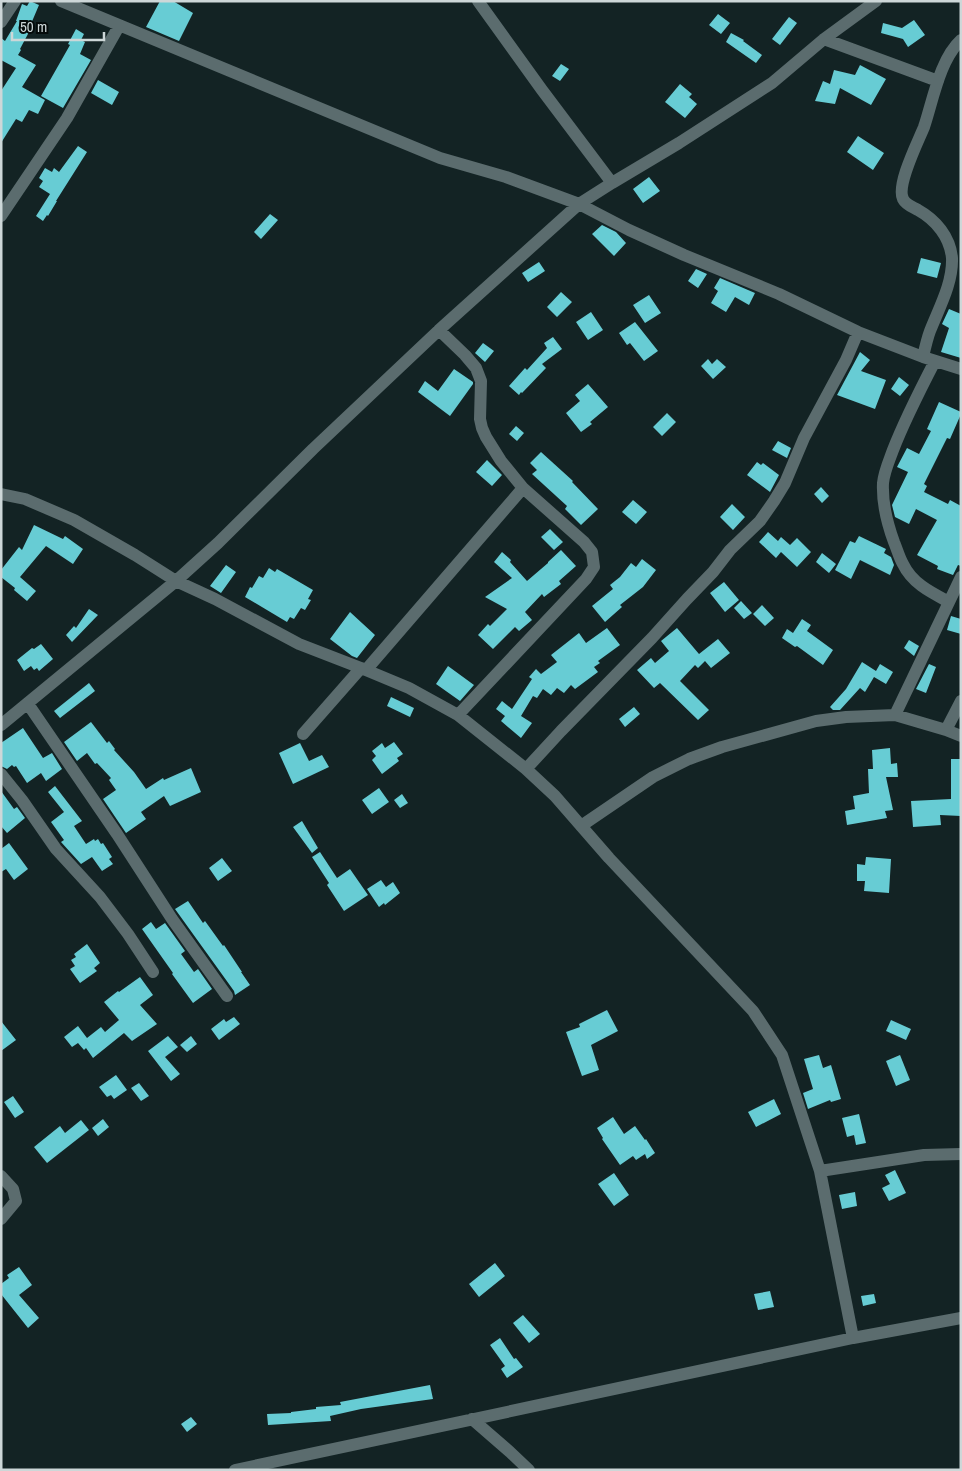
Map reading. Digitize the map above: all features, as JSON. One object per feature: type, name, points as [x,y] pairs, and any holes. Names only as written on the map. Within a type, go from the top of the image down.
[{"type":"street","points":[[1,22],[15,1]]},
{"type":"street","points":[[61,1],[440,158],[506,177],[579,204],[629,230],[779,294],[858,332],[961,369]]},
{"type":"street","points":[[478,1],[612,183]]},
{"type":"street","points":[[1,725],[176,581],[218,543],[313,449],[439,330],[579,204],[679,144],[772,83],[824,39],[876,1]]},
{"type":"street","points":[[1,216],[67,118],[119,26]]},
{"type":"street","points":[[824,39],[938,81]]},
{"type":"street","points":[[949,602],[921,586],[903,564],[887,524],[883,482],[885,470],[929,359],[929,333],[947,288],[952,258],[950,246],[936,222],[907,204],[902,196],[905,172],[924,126],[938,81],[954,47],[961,40]]},
{"type":"street","points":[[439,330],[476,368],[481,381],[480,419],[482,428],[501,461],[523,488],[584,542],[592,552],[594,566],[586,579],[458,715]]},
{"type":"street","points":[[526,769],[652,638],[713,572],[730,550],[760,521],[785,483],[804,438],[846,360],[858,332]]},
{"type":"street","points":[[303,734],[364,669],[523,488]]},
{"type":"street","points":[[1,494],[25,499],[74,520],[176,581],[215,599],[299,644],[409,688],[458,715],[526,769],[555,796],[753,1011],[782,1056],[820,1170],[853,1338]]},
{"type":"street","points":[[895,715],[961,577]]},
{"type":"street","points":[[946,730],[961,701]]},
{"type":"street","points":[[28,704],[117,834],[172,919],[227,996]]},
{"type":"street","points":[[581,826],[654,777],[689,759],[816,720],[895,715],[961,736]]},
{"type":"street","points":[[1,774],[22,800],[56,849],[100,897],[128,934],[153,972]]},
{"type":"street","points":[[820,1170],[924,1155],[961,1154]]},
{"type":"street","points":[[1,1176],[14,1189],[16,1202],[1,1219]]},
{"type":"street","points":[[235,1470],[853,1338],[961,1318]]},
{"type":"street","points":[[472,1419],[528,1470]]},
{"type":"building","points":[[30,1],[39,5],[18,55],[36,65],[22,87],[45,100],[38,114],[29,110],[22,122],[16,119],[1,143],[1,91],[16,68],[1,60],[1,38],[5,41],[17,21],[22,4],[27,6]]},
{"type":"building","points":[[160,1],[173,1],[193,13],[179,41],[146,27]]},
{"type":"building","points":[[718,14],[730,23],[721,34],[709,25]]},
{"type":"building","points":[[789,17],[797,23],[780,45],[772,39]]},
{"type":"building","points":[[914,20],[925,35],[908,47],[903,39],[881,33],[883,23],[902,28]]},
{"type":"building","points":[[76,29],[84,34],[81,40],[85,42],[80,54],[91,60],[63,108],[41,96],[70,45],[68,44]]},
{"type":"building","points":[[731,33],[744,40],[762,55],[756,63],[726,42]]},
{"type":"building","points":[[561,64],[569,69],[560,81],[552,76]]},
{"type":"building","points":[[860,65],[886,79],[871,105],[840,88],[835,104],[815,101],[823,81],[830,84],[834,70],[855,75]]},
{"type":"building","points":[[98,80],[119,92],[112,105],[91,93]]},
{"type":"building","points":[[680,84],[692,94],[689,97],[697,104],[685,118],[665,102]]},
{"type":"building","points":[[858,136],[884,153],[873,170],[847,152]]},
{"type":"building","points":[[78,146],[87,152],[48,216],[43,221],[36,216],[50,194],[39,187],[43,181],[39,178],[45,168],[52,172],[54,168],[59,172]]},
{"type":"building","points":[[649,177],[660,191],[643,203],[633,189]]},
{"type":"building","points":[[270,214],[278,220],[261,239],[254,232]]},
{"type":"building","points":[[602,225],[616,232],[626,243],[614,256],[592,234]]},
{"type":"building","points":[[921,258],[941,263],[937,278],[917,273]]},
{"type":"building","points":[[539,262],[545,271],[528,282],[522,273]]},
{"type":"building","points":[[696,269],[707,274],[698,288],[688,281]]},
{"type":"building","points":[[720,278],[755,293],[749,305],[735,297],[726,312],[711,303],[718,291],[714,288]]},
{"type":"building","points":[[561,292],[572,302],[557,317],[547,307]]},
{"type":"building","points":[[649,295],[661,313],[645,323],[633,305]]},
{"type":"building","points":[[949,309],[961,314],[961,358],[941,352],[949,328],[942,324]]},
{"type":"building","points":[[591,312],[603,330],[588,340],[576,322]]},
{"type":"building","points":[[635,322],[658,351],[644,361],[630,343],[627,345],[619,333]]},
{"type":"building","points":[[553,337],[562,349],[542,364],[546,368],[519,395],[509,386],[547,348],[544,343]]},
{"type":"building","points":[[483,343],[494,351],[485,362],[475,353]]},
{"type":"building","points":[[860,352],[870,360],[861,371],[886,380],[875,409],[837,395]]},
{"type":"building","points":[[708,359],[712,364],[717,359],[726,367],[713,379],[701,366]]},
{"type":"building","points":[[454,369],[473,382],[473,384],[450,416],[418,392],[425,381],[438,391]]},
{"type":"building","points":[[899,377],[909,385],[900,396],[891,389]]},
{"type":"building","points":[[588,384],[608,407],[590,422],[592,424],[581,432],[566,413],[580,401],[575,395]]},
{"type":"building","points":[[939,402],[961,412],[961,414],[950,439],[947,438],[924,484],[927,486],[924,492],[948,504],[950,500],[961,506],[961,566],[958,565],[953,575],[937,569],[938,566],[917,555],[937,520],[916,509],[909,524],[895,517],[892,505],[908,472],[897,467],[907,448],[919,454],[931,431],[927,429]]},
{"type":"building","points":[[667,413],[676,422],[662,436],[653,427]]},
{"type":"building","points":[[516,426],[524,433],[517,441],[509,434]]},
{"type":"building","points":[[778,441],[791,448],[787,458],[772,450]]},
{"type":"building","points":[[541,452],[573,481],[598,509],[581,525],[565,509],[567,506],[532,474],[537,470],[530,463]]},
{"type":"building","points":[[487,460],[502,475],[492,486],[476,472]]},
{"type":"building","points":[[757,462],[761,465],[763,463],[779,475],[770,492],[747,475]]},
{"type":"building","points":[[821,487],[829,496],[822,503],[814,494]]},
{"type":"building","points":[[633,500],[647,512],[636,524],[622,512]]},
{"type":"building","points":[[732,504],[745,517],[733,530],[720,517]]},
{"type":"building","points":[[34,525],[63,539],[65,536],[83,549],[73,564],[46,546],[20,577],[36,591],[27,601],[1,577],[1,570],[19,547],[22,550]]},
{"type":"building","points":[[550,529],[563,542],[554,550],[541,537]]},
{"type":"building","points":[[768,532],[778,541],[781,537],[790,545],[797,538],[811,552],[797,567],[781,552],[776,558],[759,542]]},
{"type":"building","points":[[859,536],[886,549],[884,553],[891,557],[894,565],[890,575],[860,560],[851,579],[835,570],[850,541],[855,543]]},
{"type":"building","points":[[561,550],[576,566],[559,581],[561,584],[544,597],[542,594],[525,612],[532,620],[519,631],[515,627],[493,649],[478,635],[488,624],[490,626],[507,609],[485,597],[512,578],[494,562],[502,552],[511,560],[510,562],[527,581]]},
{"type":"building","points":[[822,553],[836,564],[829,573],[816,562]]},
{"type":"building","points":[[642,559],[656,570],[643,587],[620,605],[622,607],[605,622],[592,606],[613,589],[610,585],[620,577],[631,563],[636,567]]},
{"type":"building","points":[[226,565],[236,572],[221,593],[210,586]]},
{"type":"building","points":[[269,568],[275,572],[277,569],[313,590],[308,599],[311,600],[305,610],[301,608],[294,619],[290,617],[287,622],[245,597],[259,576],[263,578]]},
{"type":"building","points":[[724,582],[739,600],[725,612],[710,593]]},
{"type":"building","points":[[741,601],[752,613],[744,619],[734,608]]},
{"type":"building","points":[[762,605],[774,618],[765,626],[753,614]]},
{"type":"building","points":[[89,609],[98,615],[72,642],[66,635],[74,626],[76,628]]},
{"type":"building","points":[[350,612],[375,635],[357,658],[330,639]]},
{"type":"building","points":[[951,616],[961,619],[961,634],[947,630]]},
{"type":"building","points":[[802,619],[811,625],[807,631],[833,650],[823,665],[797,646],[795,647],[782,638],[787,629],[793,633]]},
{"type":"building","points":[[607,628],[620,645],[598,661],[600,663],[594,667],[598,672],[575,689],[571,685],[564,693],[557,688],[551,695],[543,689],[537,698],[533,696],[521,716],[532,723],[521,738],[501,721],[505,716],[496,709],[502,701],[512,709],[532,679],[529,677],[536,669],[541,674],[557,662],[551,655],[579,633],[586,643]]},
{"type":"building","points":[[677,628],[699,654],[718,639],[730,653],[711,668],[705,661],[698,668],[695,665],[680,681],[709,710],[698,720],[660,683],[654,688],[637,670],[651,658],[655,663],[669,651],[661,641]]},
{"type":"building","points":[[909,640],[919,646],[914,656],[904,648]]},
{"type":"building","points":[[41,644],[53,659],[39,671],[37,668],[34,670],[31,666],[24,671],[17,660],[32,648],[34,649]]},
{"type":"building","points":[[862,662],[876,671],[880,664],[893,672],[886,684],[874,677],[865,692],[860,688],[840,710],[833,710],[830,707],[846,689]]},
{"type":"building","points":[[929,664],[936,667],[926,693],[916,689]]},
{"type":"building","points":[[448,666],[474,685],[460,701],[436,684]]},
{"type":"building","points":[[89,683],[95,691],[60,718],[54,711]]},
{"type":"building","points":[[391,697],[414,708],[410,717],[387,706]]},
{"type":"building","points":[[634,707],[640,714],[625,727],[619,719]]},
{"type":"building","points":[[91,722],[107,743],[109,741],[114,750],[134,772],[146,789],[163,778],[164,780],[191,768],[201,792],[170,806],[164,796],[141,812],[146,819],[126,833],[103,799],[116,790],[109,780],[111,778],[97,763],[95,764],[87,753],[77,761],[64,742]]},
{"type":"building","points":[[23,728],[43,758],[52,753],[62,769],[46,781],[41,773],[27,783],[16,766],[12,765],[7,769],[1,766],[1,743]]},
{"type":"building","points":[[394,742],[403,754],[397,758],[399,761],[382,774],[372,760],[376,756],[372,751],[382,743],[385,748]]},
{"type":"building","points":[[300,743],[309,761],[322,755],[329,767],[293,784],[279,753]]},
{"type":"building","points":[[890,748],[891,764],[897,763],[898,777],[886,777],[893,810],[885,811],[887,818],[847,825],[845,811],[855,809],[853,796],[869,793],[868,769],[873,769],[872,750]]},
{"type":"building","points":[[951,759],[961,759],[961,816],[940,815],[941,825],[913,827],[911,801],[951,799]]},
{"type":"building","points":[[55,786],[82,821],[74,826],[86,844],[94,839],[95,841],[98,839],[112,857],[109,859],[113,864],[102,871],[92,857],[81,864],[61,842],[64,840],[51,822],[64,812],[48,792]]},
{"type":"building","points":[[379,788],[389,802],[372,814],[362,800]]},
{"type":"building","points":[[1,791],[14,809],[17,807],[25,818],[7,833],[1,826]]},
{"type":"building","points":[[402,794],[408,803],[400,808],[394,800]]},
{"type":"building","points":[[302,821],[318,848],[312,853],[293,827]]},
{"type":"building","points":[[9,843],[28,869],[14,880],[6,869],[1,872],[1,849]]},
{"type":"building","points":[[320,852],[337,878],[350,869],[368,895],[344,911],[312,857]]},
{"type":"building","points":[[866,857],[891,859],[889,893],[864,891],[865,881],[857,881],[857,864],[865,865]]},
{"type":"building","points":[[222,858],[232,871],[218,881],[209,868]]},
{"type":"building","points":[[381,880],[386,887],[393,882],[400,893],[385,905],[384,903],[379,907],[367,889]]},
{"type":"building","points":[[188,901],[203,923],[205,921],[224,945],[250,985],[235,995],[175,909]]},
{"type":"building","points":[[151,922],[156,929],[165,923],[185,951],[181,954],[194,972],[198,969],[212,989],[193,1003],[142,929]]},
{"type":"building","points":[[87,944],[100,963],[94,968],[97,971],[80,983],[70,969],[75,966],[71,960],[76,957],[74,954]]},
{"type":"building","points":[[140,977],[153,995],[140,1005],[157,1024],[132,1041],[124,1033],[93,1058],[86,1048],[84,1050],[78,1043],[72,1047],[64,1037],[78,1026],[87,1038],[101,1027],[105,1032],[119,1020],[104,1002]]},
{"type":"building","points":[[607,1010],[618,1031],[591,1045],[599,1070],[582,1076],[566,1032],[580,1027],[579,1024]]},
{"type":"building","points":[[234,1017],[240,1024],[219,1040],[211,1029],[224,1019],[226,1022]]},
{"type":"building","points":[[891,1020],[911,1029],[906,1040],[886,1031]]},
{"type":"building","points":[[1,1021],[16,1040],[1,1051]]},
{"type":"building","points":[[168,1036],[178,1047],[165,1057],[180,1074],[171,1081],[148,1051]]},
{"type":"building","points":[[191,1036],[197,1044],[187,1052],[180,1045]]},
{"type":"building","points":[[819,1055],[823,1068],[831,1065],[841,1099],[831,1102],[830,1100],[808,1109],[803,1093],[813,1089],[804,1059]]},
{"type":"building","points":[[900,1055],[910,1080],[896,1086],[886,1061]]},
{"type":"building","points":[[116,1075],[127,1090],[114,1099],[111,1095],[107,1097],[99,1087]]},
{"type":"building","points":[[139,1083],[149,1096],[141,1101],[131,1088]]},
{"type":"building","points":[[13,1096],[24,1112],[15,1118],[4,1102]]},
{"type":"building","points":[[774,1099],[781,1114],[756,1127],[748,1112]]},
{"type":"building","points":[[859,1114],[866,1143],[856,1145],[854,1135],[847,1137],[842,1118]]},
{"type":"building","points":[[613,1117],[624,1134],[635,1126],[655,1153],[647,1159],[645,1154],[636,1160],[633,1156],[620,1165],[602,1139],[597,1128]]},
{"type":"building","points":[[103,1119],[109,1127],[98,1136],[92,1128]]},
{"type":"building","points":[[81,1120],[89,1130],[47,1163],[34,1147],[60,1126],[65,1133]]},
{"type":"building","points":[[895,1170],[906,1193],[889,1201],[882,1188],[890,1184],[885,1175]]},
{"type":"building","points":[[614,1173],[629,1195],[614,1206],[598,1184]]},
{"type":"building","points":[[855,1192],[857,1206],[842,1209],[839,1195]]},
{"type":"building","points":[[495,1263],[505,1276],[479,1297],[469,1284]]},
{"type":"building","points":[[19,1267],[32,1285],[19,1295],[39,1318],[28,1328],[1,1294],[1,1284],[9,1278],[7,1275]]},
{"type":"building","points":[[770,1291],[774,1307],[758,1310],[754,1294]]},
{"type":"building","points":[[874,1294],[876,1303],[863,1306],[861,1296]]},
{"type":"building","points":[[523,1315],[540,1334],[529,1343],[513,1323]]},
{"type":"building","points":[[500,1338],[514,1359],[516,1358],[523,1367],[507,1378],[501,1369],[505,1366],[490,1345]]},
{"type":"building","points":[[430,1385],[433,1399],[361,1409],[330,1416],[331,1421],[268,1425],[267,1414],[291,1413],[316,1409],[316,1407],[341,1405],[340,1402]]},
{"type":"building","points":[[191,1417],[197,1424],[187,1432],[181,1424]]}]
